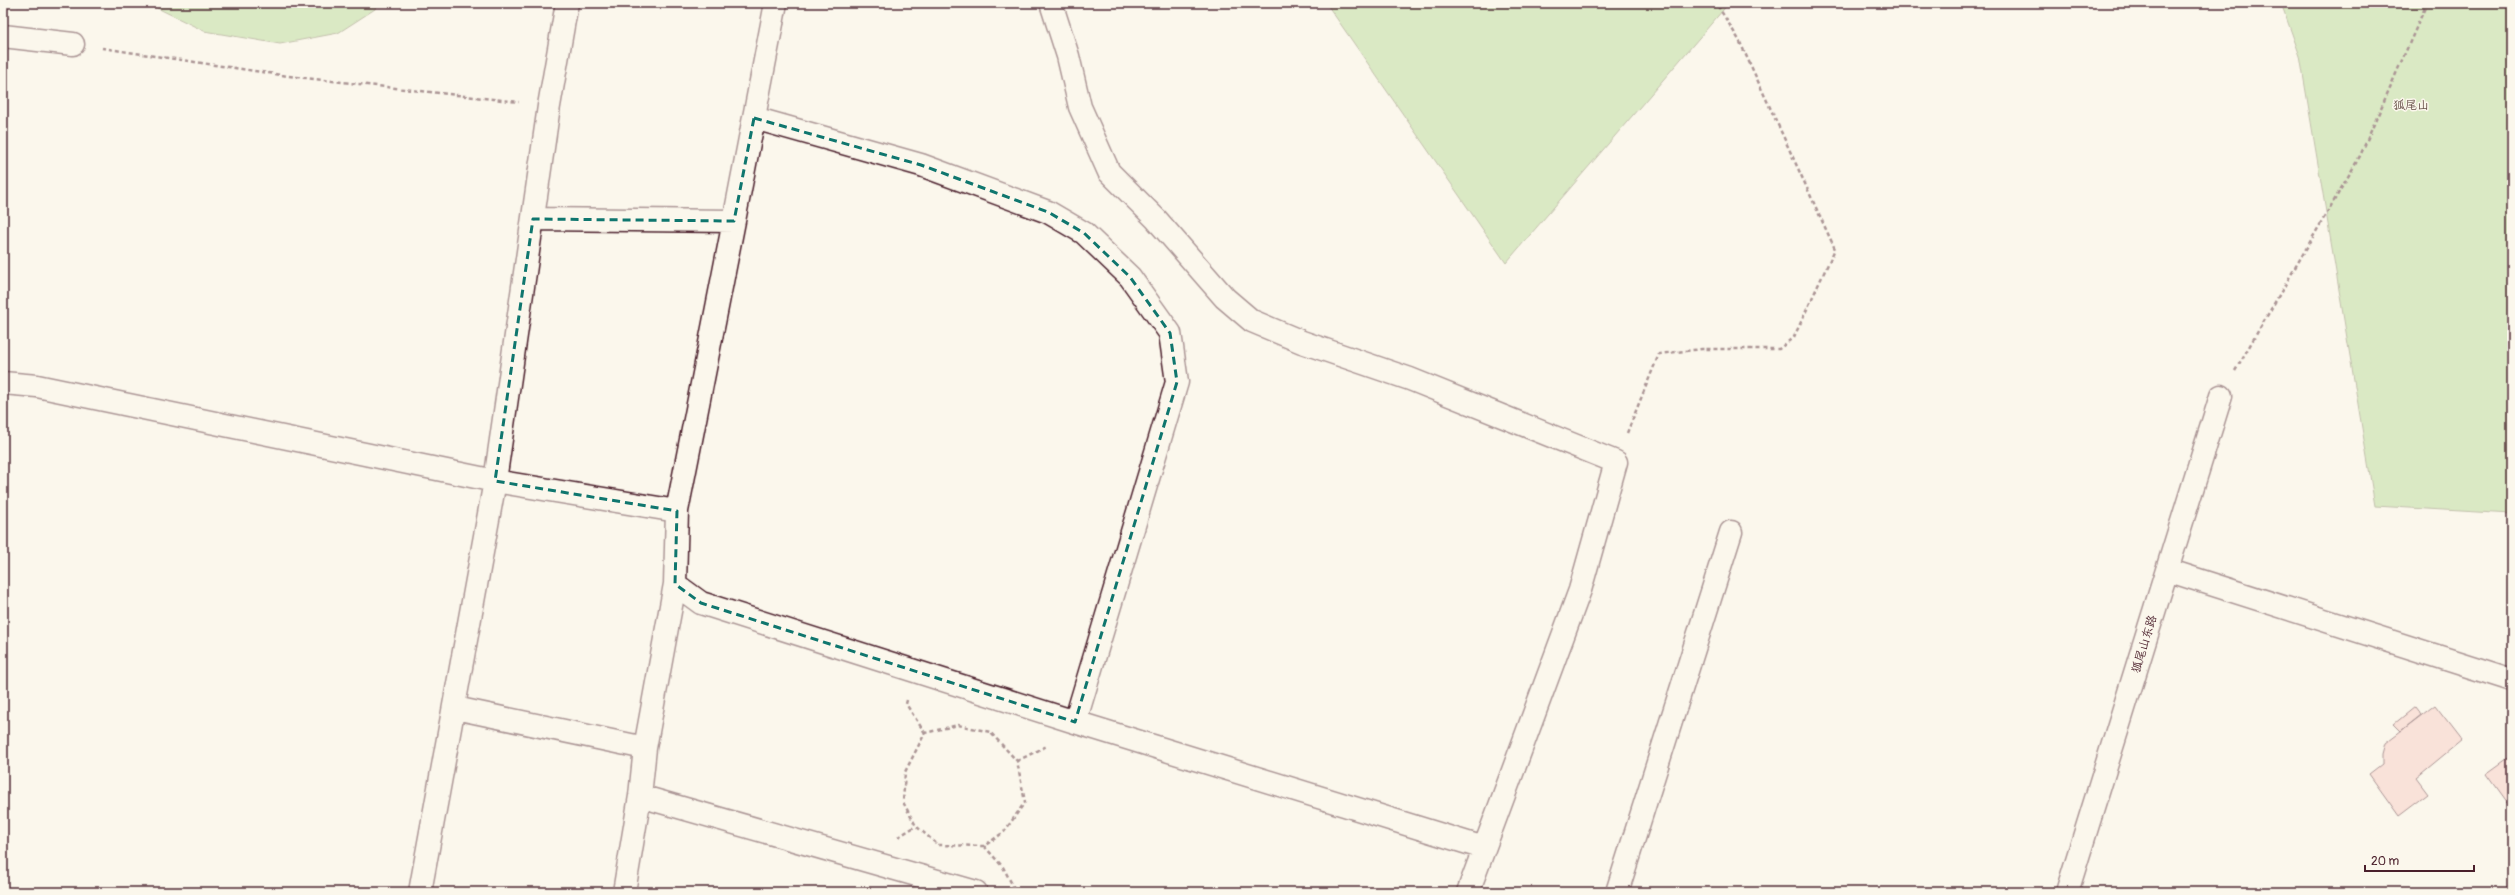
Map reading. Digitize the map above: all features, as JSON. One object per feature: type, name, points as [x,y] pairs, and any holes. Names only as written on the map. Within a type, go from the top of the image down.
[{"type":"street","points":[[420,892],[455,708],[495,481],[549,106],[567,3]]},
{"type":"street","points":[[624,892],[640,796],[645,748],[675,584],[677,511],[776,3]]},
{"type":"street","points":[[1051,3],[1068,56],[1080,107],[1109,172],[1156,219],[1225,298],[1252,321],[1302,342],[1410,379],[1616,462],[1580,590],[1468,892]]},
{"type":"street","points":[[3,36],[73,44]]},
{"type":"street","points":[[754,118],[921,165],[1048,212],[1084,233],[1130,277],[1170,333],[1177,382],[1075,722]]},
{"type":"street","points":[[533,219],[734,221]]},
{"type":"street","points":[[3,383],[37,386],[495,481],[677,511]]},
{"type":"street","name":"狐尾山东路","points":[[2067,892],[2221,396]]},
{"type":"street","points":[[1617,892],[1730,532]]},
{"type":"street","points":[[2167,570],[2512,680]]},
{"type":"street","points":[[675,584],[701,603],[1075,722],[1484,848]]},
{"type":"street","points":[[455,708],[645,748]]},
{"type":"street","points":[[640,796],[976,892]]},
{"type":"path","points":[[1616,462],[1659,354],[1702,349],[1779,349],[1794,337],[1836,249],[1739,40],[1716,3]]},
{"type":"path","points":[[2221,396],[2360,156],[2427,3]]},
{"type":"path","points":[[73,44],[288,76],[549,106]]},
{"type":"path","points":[[984,846],[1004,832],[1025,802],[1017,761],[990,732],[958,725],[925,733],[905,772],[903,802],[916,826],[938,845],[984,846],[1003,867],[1016,892]]},
{"type":"highlighted area","points":[[754,118],[921,165],[1048,212],[1084,233],[1130,277],[1170,333],[1177,382],[1075,722],[701,603],[675,584],[677,511],[495,481],[533,219],[734,221]]},
{"type":"green space","points":[[147,3],[378,3],[375,9],[338,33],[280,44],[204,31]]},
{"type":"green space","points":[[1326,3],[1729,3],[1506,263]]},
{"type":"green space","name":"狐尾山","points":[[2281,3],[2512,3],[2512,514],[2375,506],[2300,56]]},
{"type":"building","points":[[2435,705],[2462,740],[2416,778],[2428,794],[2399,816],[2369,774],[2382,764],[2382,754],[2385,743]]},
{"type":"building","points":[[2415,707],[2421,715],[2401,731],[2394,724]]},
{"type":"building","points":[[2511,756],[2512,757],[2512,810],[2486,774]]}]
